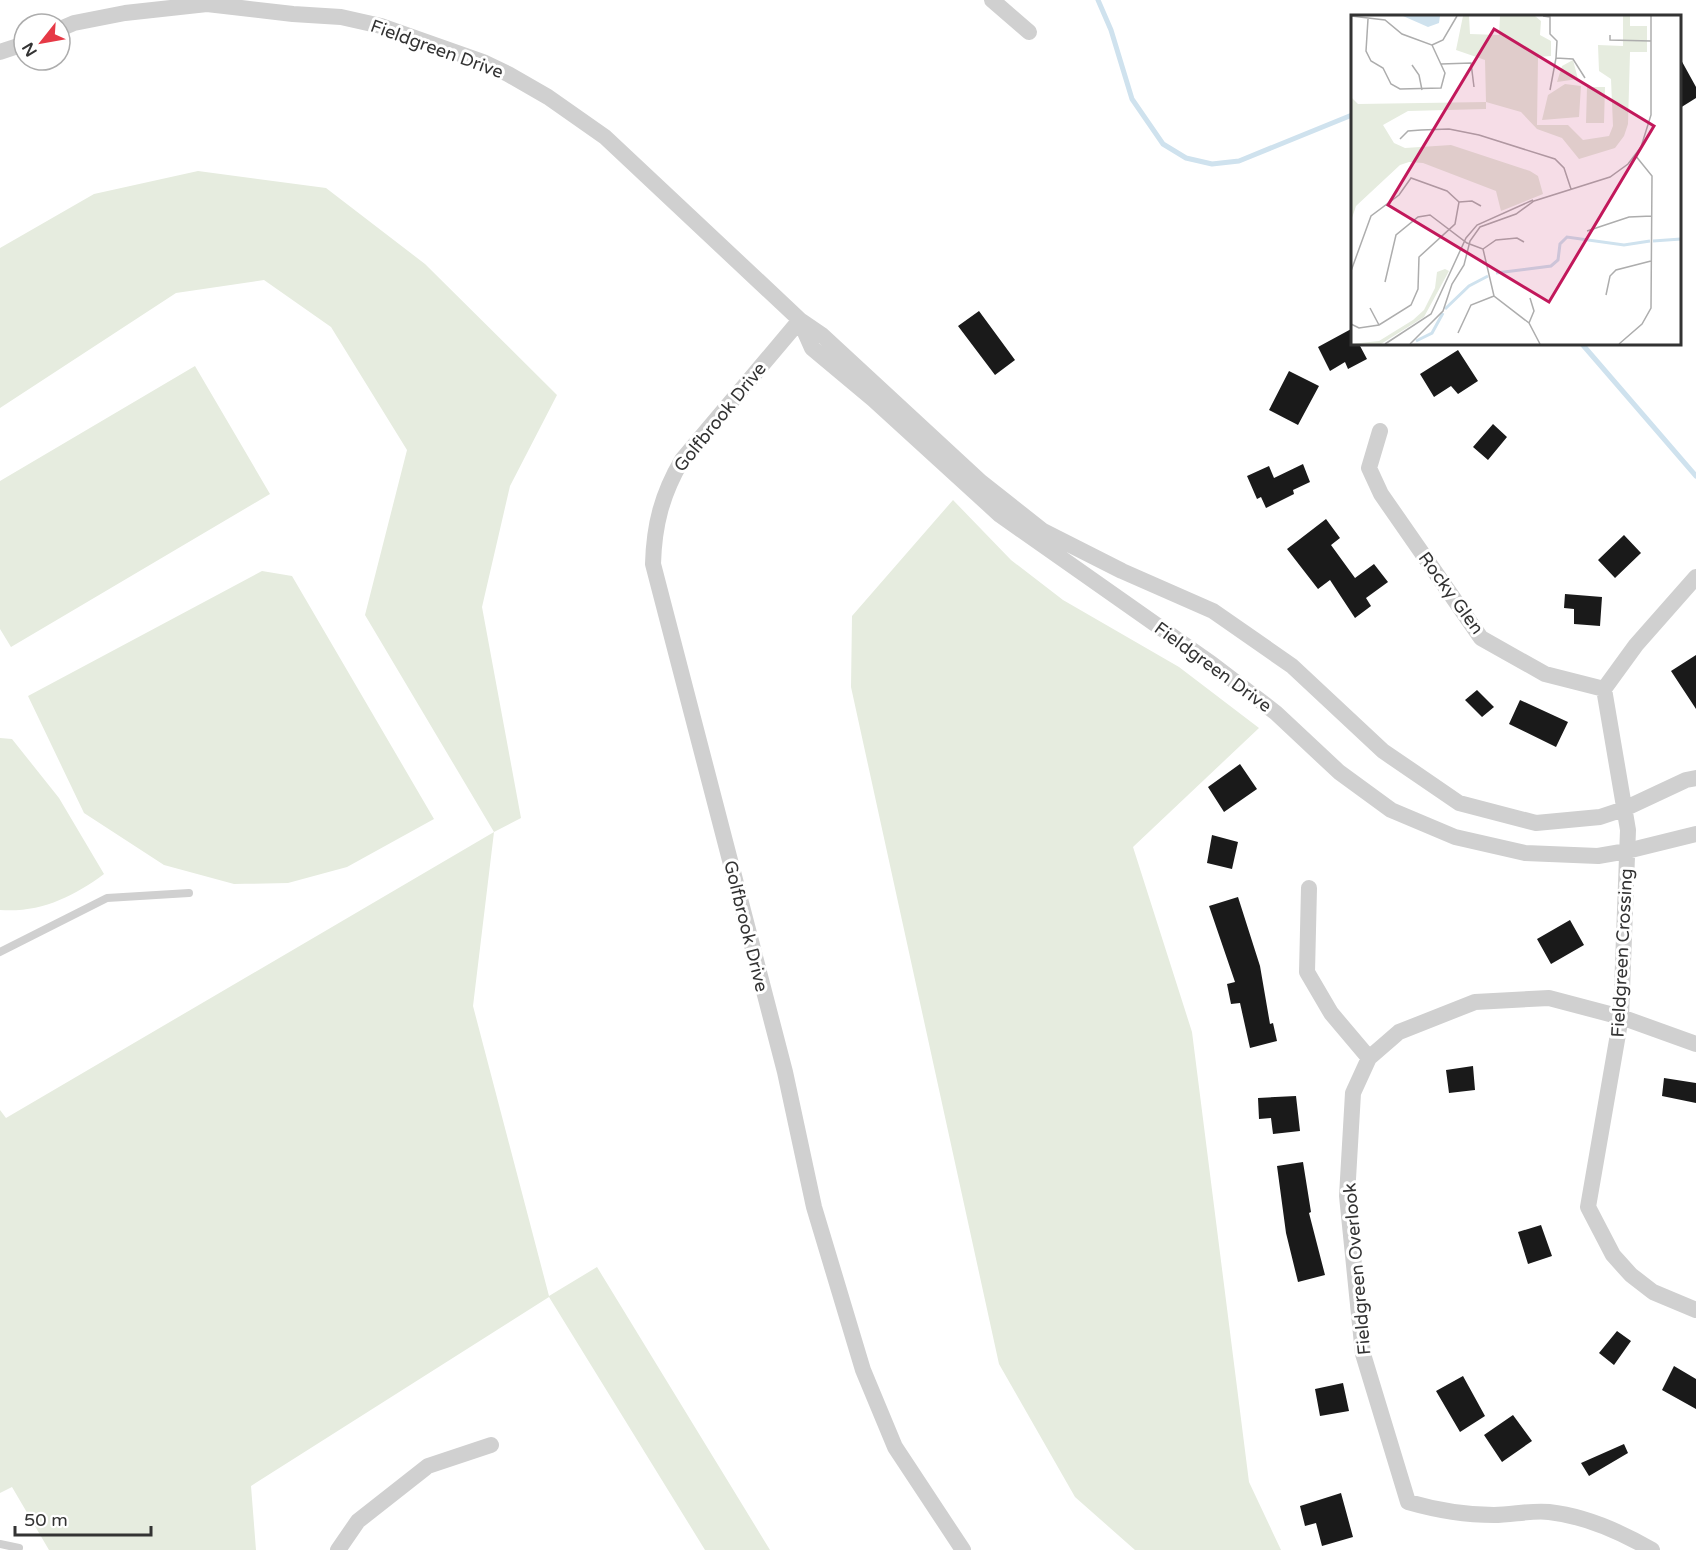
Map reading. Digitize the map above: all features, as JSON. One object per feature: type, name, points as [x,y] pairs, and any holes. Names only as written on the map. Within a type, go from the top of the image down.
[{"type":"street","points":[[992,0],[1029,32]]},
{"type":"street","name":"Fieldgreen Drive","points":[[72,24],[125,13],[207,4],[293,7],[381,26],[483,62],[548,97],[605,137],[800,320],[822,335],[981,482],[1042,531],[1122,572],[1213,611],[1292,666],[1383,751],[1459,803],[1536,823],[1600,817],[1624,809],[1686,780],[1696,778]]},
{"type":"street","name":"Fieldgreen Drive","points":[[800,320],[812,348],[873,399],[1000,515],[1212,664],[1276,713],[1339,772],[1391,810],[1455,837],[1525,853],[1598,856],[1696,834]]},
{"type":"street","name":"Golfbrook Drive","points":[[800,320],[682,460],[668,484],[656,526],[653,564],[785,1072],[814,1206],[863,1370],[895,1447],[963,1550]]},
{"type":"street","name":"Rocky Glen","points":[[1380,431],[1369,468],[1381,494],[1481,638],[1545,674],[1604,689]]},
{"type":"street","points":[[1604,689],[1636,645],[1696,577]]},
{"type":"street","name":"Fieldgreen Crossing","points":[[1604,689],[1628,831],[1621,1017],[1588,1207],[1613,1255],[1631,1275],[1653,1292],[1696,1310]]},
{"type":"street","points":[[1309,888],[1307,972],[1331,1013],[1369,1059]]},
{"type":"street","name":"Fieldgreen Overlook","points":[[1652,1550],[1625,1534],[1573,1516],[1546,1512],[1492,1515],[1438,1510],[1408,1502],[1363,1354],[1347,1196],[1353,1093],[1369,1059],[1399,1032],[1475,1002],[1549,998],[1621,1017],[1696,1044]]},
{"type":"street","points":[[338,1550],[358,1521],[428,1466],[491,1445]]},
{"type":"lane","points":[[0,952],[107,898],[189,893]]},
{"type":"lane","points":[[0,1544],[19,1548]]},
{"type":"shaded area","points":[[198,171],[326,188],[425,264],[557,395],[510,486],[482,607],[521,818],[494,832],[365,615],[407,450],[331,327],[264,280],[176,293],[0,408],[0,248],[94,194]]},
{"type":"shaded area","points":[[195,366],[270,494],[11,647],[0,629],[0,481]]},
{"type":"shaded area","points":[[953,500],[1011,560],[1063,600],[1179,667],[1259,728],[1133,847],[1192,1032],[1249,1482],[1281,1550],[1135,1550],[1075,1497],[999,1364],[851,687],[852,616]]},
{"type":"shaded area","points":[[262,571],[292,576],[434,819],[347,867],[288,883],[234,884],[164,865],[84,813],[28,696]]},
{"type":"shaded area","points":[[0,738],[12,739],[59,798],[104,874],[68,896],[29,909],[0,910]]},
{"type":"shaded area","points":[[494,832],[473,1006],[549,1296],[597,1267],[770,1550],[705,1550],[549,1297],[251,1486],[256,1550],[49,1550],[12,1487],[0,1493],[0,1110],[6,1118]]},
{"type":"building","points":[[1681,60],[1696,87],[1696,98],[1681,107]]},
{"type":"building","points":[[979,311],[1015,360],[995,375],[958,326]]},
{"type":"building","points":[[1351,329],[1351,345],[1360,345],[1367,359],[1348,369],[1345,362],[1330,371],[1318,347]]},
{"type":"building","points":[[1458,350],[1478,381],[1458,394],[1451,386],[1434,397],[1420,374]]},
{"type":"building","points":[[1289,371],[1319,386],[1298,425],[1269,410]]},
{"type":"building","points":[[1493,424],[1507,437],[1488,460],[1473,447]]},
{"type":"building","points":[[1303,464],[1310,482],[1293,490],[1294,494],[1266,508],[1261,497],[1257,499],[1247,476],[1269,466],[1274,478]]},
{"type":"building","points":[[1326,519],[1340,538],[1331,545],[1355,578],[1374,564],[1388,582],[1366,598],[1371,606],[1355,618],[1330,580],[1318,589],[1287,549]]},
{"type":"building","points":[[1624,535],[1641,553],[1615,578],[1598,560]]},
{"type":"building","points":[[1565,594],[1602,597],[1600,626],[1574,624],[1574,609],[1564,608]]},
{"type":"building","points":[[1696,655],[1696,709],[1671,671]]},
{"type":"building","points":[[1477,690],[1494,707],[1482,717],[1465,700]]},
{"type":"building","points":[[1520,700],[1568,722],[1556,747],[1509,724]]},
{"type":"building","points":[[1240,764],[1257,789],[1224,812],[1208,787]]},
{"type":"building","points":[[1212,835],[1238,842],[1232,869],[1207,863]]},
{"type":"building","points":[[1238,897],[1260,966],[1270,1024],[1273,1023],[1277,1041],[1250,1048],[1240,1003],[1231,1004],[1227,984],[1235,982],[1209,906]]},
{"type":"building","points":[[1570,920],[1584,945],[1551,964],[1537,939]]},
{"type":"building","points":[[1473,1066],[1475,1090],[1449,1093],[1446,1070]]},
{"type":"building","points":[[1664,1078],[1696,1083],[1696,1103],[1662,1096]]},
{"type":"building","points":[[1296,1096],[1300,1131],[1273,1134],[1271,1118],[1259,1119],[1258,1098]]},
{"type":"building","points":[[1303,1162],[1311,1212],[1309,1213],[1325,1275],[1298,1282],[1286,1233],[1277,1166]]},
{"type":"building","points":[[1541,1225],[1552,1256],[1528,1264],[1518,1232]]},
{"type":"building","points":[[1617,1331],[1631,1341],[1614,1365],[1599,1353]]},
{"type":"building","points":[[1674,1366],[1696,1379],[1696,1409],[1662,1390]]},
{"type":"building","points":[[1463,1376],[1485,1416],[1460,1432],[1436,1391]]},
{"type":"building","points":[[1343,1383],[1349,1411],[1320,1416],[1315,1389]]},
{"type":"building","points":[[1513,1415],[1532,1441],[1502,1462],[1484,1435]]},
{"type":"building","points":[[1624,1444],[1628,1453],[1589,1476],[1581,1463]]},
{"type":"building","points":[[1341,1493],[1353,1537],[1322,1546],[1316,1523],[1305,1526],[1300,1506]]},
{"type":"waterway","points":[[1098,0],[1111,30],[1132,99],[1163,144],[1186,158],[1212,164],[1239,161],[1351,115]]},
{"type":"waterway","points":[[1583,345],[1696,476]]}]
